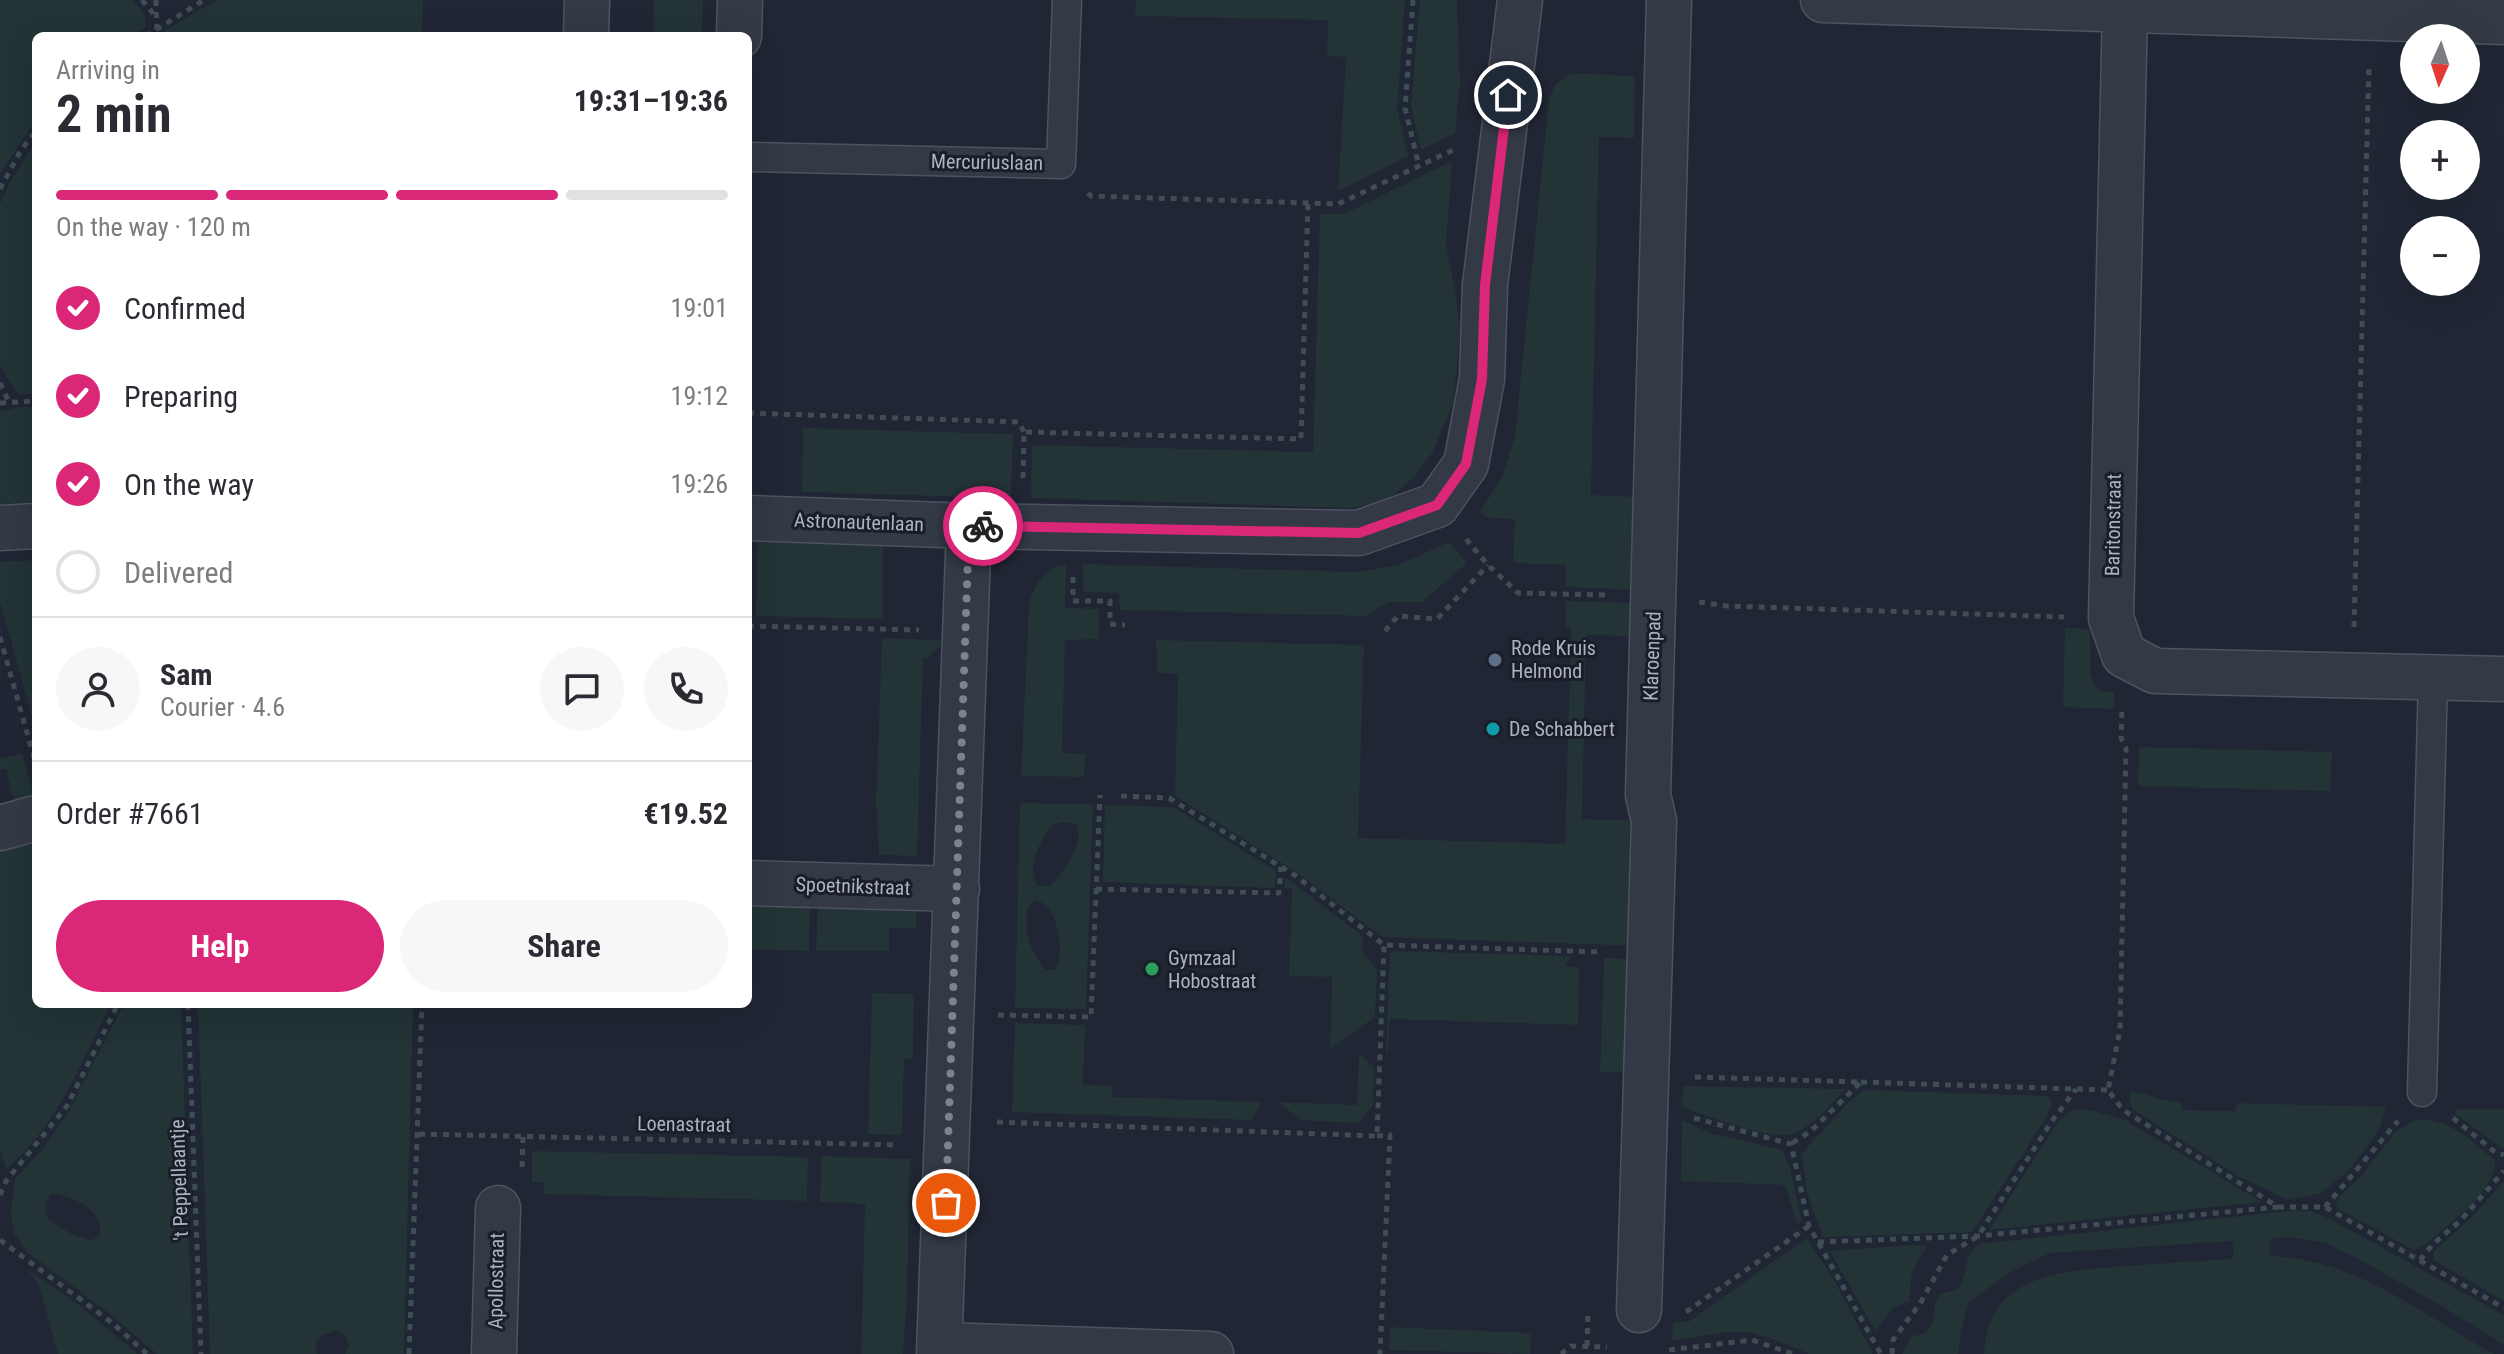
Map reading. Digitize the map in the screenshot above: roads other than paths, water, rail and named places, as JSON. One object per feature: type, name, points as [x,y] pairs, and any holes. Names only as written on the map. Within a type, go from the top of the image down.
[{"type":"street","points":[[586,32],[587,0]]},
{"type":"street","points":[[739,32],[740,0]]},
{"type":"street","name":"Astronautenlaan","points":[[752,518],[969,526],[1359,533],[1437,505],[1466,464],[1482,379],[1485,285],[1520,0]]},
{"type":"street","name":"Klaroenpad","points":[[1639,1310],[1654,821],[1648,795],[1669,0]]},
{"type":"street","points":[[1823,0],[2504,22]]},
{"type":"street","name":"Baritonstraat","points":[[2125,8],[2118,637],[2155,671],[2433,678]]},
{"type":"street","points":[[0,528],[32,526]]},
{"type":"street","points":[[969,526],[940,1350],[1211,1354]]},
{"type":"street","points":[[2433,678],[2504,679]]},
{"type":"street","points":[[0,828],[32,819]]},
{"type":"street","name":"Spoetnikstraat","points":[[752,883],[957,889]]},
{"type":"street","name":"Apollostraat","points":[[494,1354],[498,1208]]},
{"type":"lane","name":"Mercuriuslaan","points":[[752,157],[1061,164],[1067,0]]},
{"type":"lane","points":[[2422,1092],[2433,678]]},
{"type":"place","name":"Rode Kruis Helmond","points":[[1495,660]]},
{"type":"place","name":"De Schabbert","points":[[1493,729]]},
{"type":"place","name":"Gymzaal Hobostraat","points":[[1152,969]]}]
